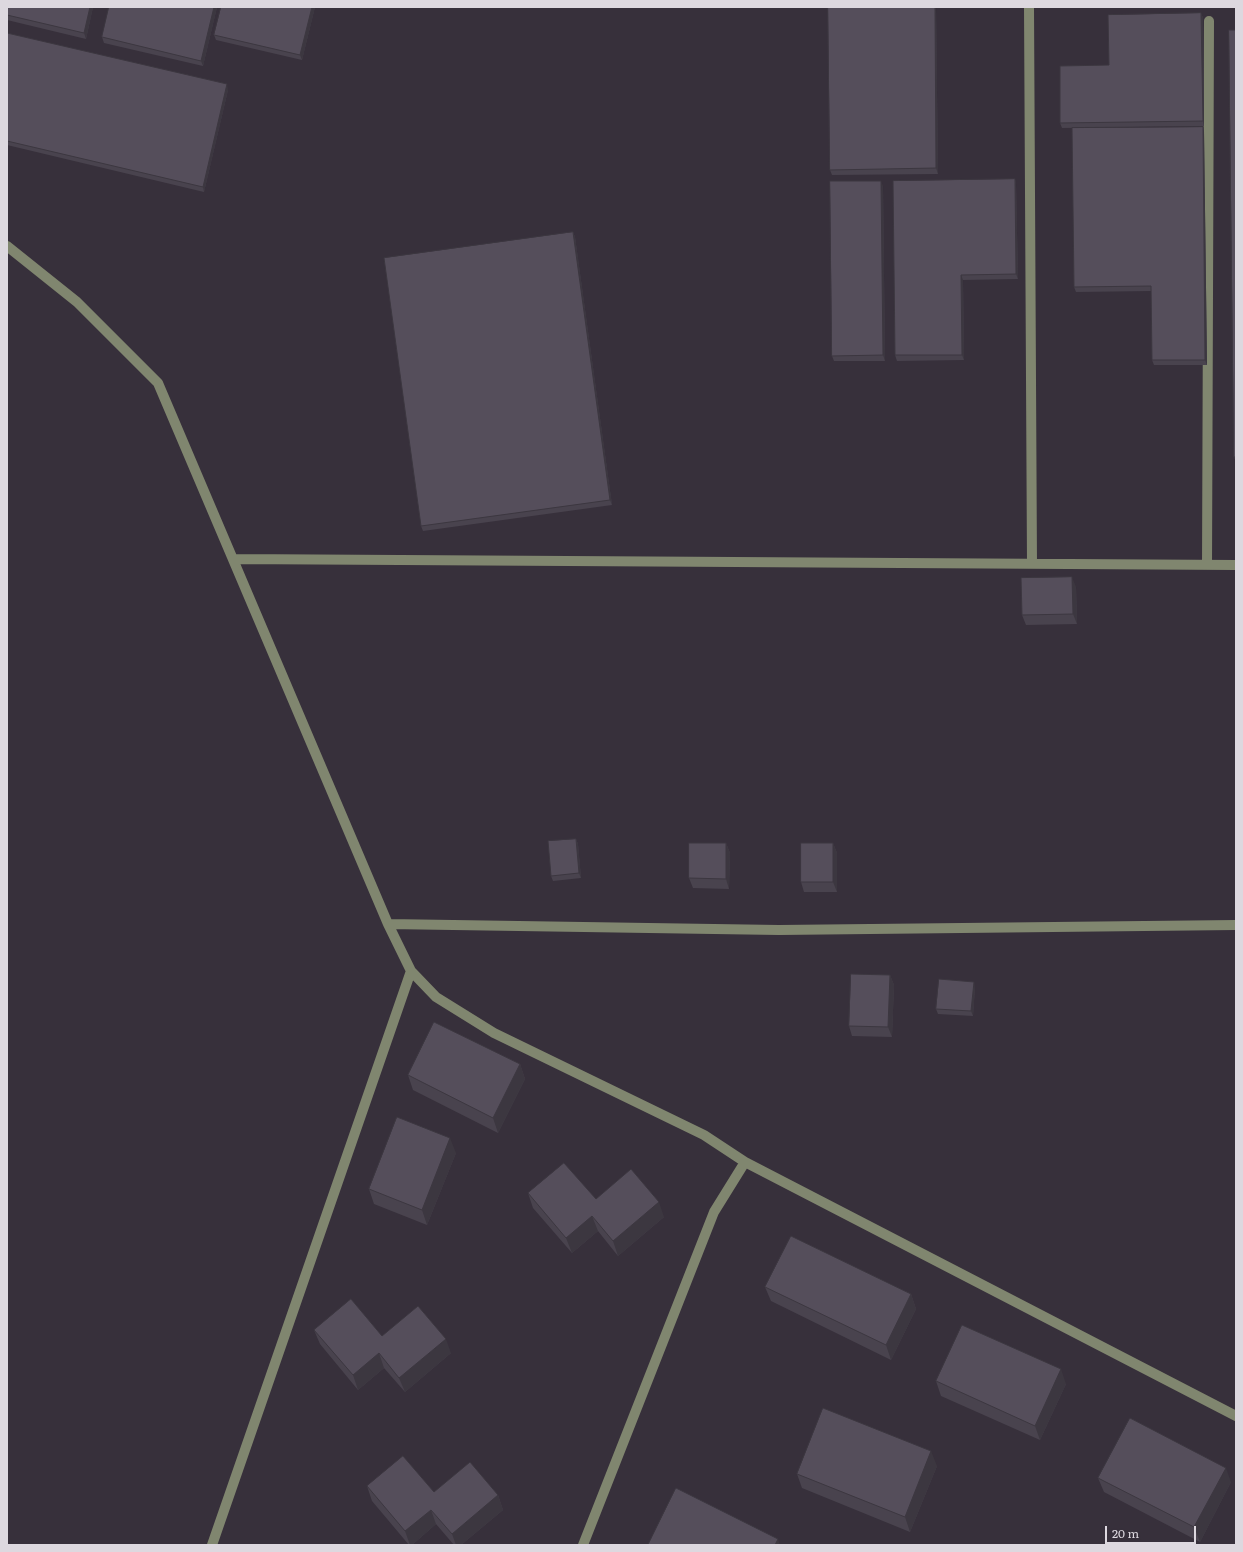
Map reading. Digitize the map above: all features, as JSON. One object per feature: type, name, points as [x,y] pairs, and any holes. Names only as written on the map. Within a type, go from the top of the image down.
[{"type":"street","points":[[1029,7],[1032,564]]},
{"type":"street","points":[[1207,565],[1209,21]]},
{"type":"street","points":[[7,246],[77,302],[158,383],[388,924],[411,971],[436,997],[494,1033],[704,1134],[746,1162],[1236,1416]]},
{"type":"street","points":[[233,559],[1236,565]]},
{"type":"street","points":[[388,924],[779,930],[1236,925]]},
{"type":"street","points":[[212,1545],[411,971]]},
{"type":"street","points":[[583,1545],[714,1212],[746,1162]]},
{"type":"building","points":[[7,7],[90,7],[84,33],[7,15]]},
{"type":"building","points":[[109,7],[214,7],[201,61],[102,37]]},
{"type":"building","points":[[221,7],[312,7],[300,55],[214,35]]},
{"type":"building","points":[[828,7],[935,7],[936,168],[830,170]]},
{"type":"building","points":[[1201,13],[1203,121],[1060,123],[1060,66],[1109,65],[1108,15]]},
{"type":"building","points":[[1229,30],[1236,30],[1236,457],[1234,457]]},
{"type":"building","points":[[7,33],[227,84],[203,187],[7,141]]},
{"type":"building","points":[[1203,127],[1205,360],[1152,360],[1151,286],[1074,287],[1072,128]]},
{"type":"building","points":[[1015,179],[1016,274],[961,275],[962,355],[895,355],[893,181]]},
{"type":"building","points":[[830,181],[881,181],[883,355],[832,356]]},
{"type":"building","points":[[573,232],[610,500],[421,526],[384,258]]},
{"type":"building","points":[[1072,577],[1073,614],[1022,615],[1021,578]]},
{"type":"building","points":[[576,839],[579,873],[551,876],[548,841]]},
{"type":"building","points":[[689,843],[726,843],[726,879],[689,878]]},
{"type":"building","points":[[801,843],[833,843],[833,882],[801,882]]},
{"type":"building","points":[[851,974],[890,975],[888,1027],[849,1026]]},
{"type":"building","points":[[939,979],[974,982],[971,1011],[936,1009]]},
{"type":"building","points":[[434,1022],[520,1064],[493,1118],[408,1075]]},
{"type":"building","points":[[397,1117],[450,1138],[422,1210],[369,1189]]},
{"type":"building","points":[[564,1163],[596,1199],[631,1169],[659,1202],[613,1241],[592,1216],[566,1238],[528,1193]]},
{"type":"building","points":[[791,1236],[911,1294],[886,1345],[765,1287]]},
{"type":"building","points":[[351,1299],[382,1336],[418,1306],[446,1339],[399,1378],[379,1353],[353,1375],[314,1330]]},
{"type":"building","points":[[962,1325],[1061,1369],[1035,1426],[936,1381]]},
{"type":"building","points":[[823,1408],[931,1451],[905,1517],[797,1474]]},
{"type":"building","points":[[1130,1418],[1226,1468],[1194,1527],[1098,1478]]},
{"type":"building","points":[[403,1456],[434,1492],[470,1462],[498,1495],[452,1534],[431,1510],[405,1531],[367,1486]]},
{"type":"building","points":[[676,1488],[778,1539],[775,1545],[648,1545]]}]
